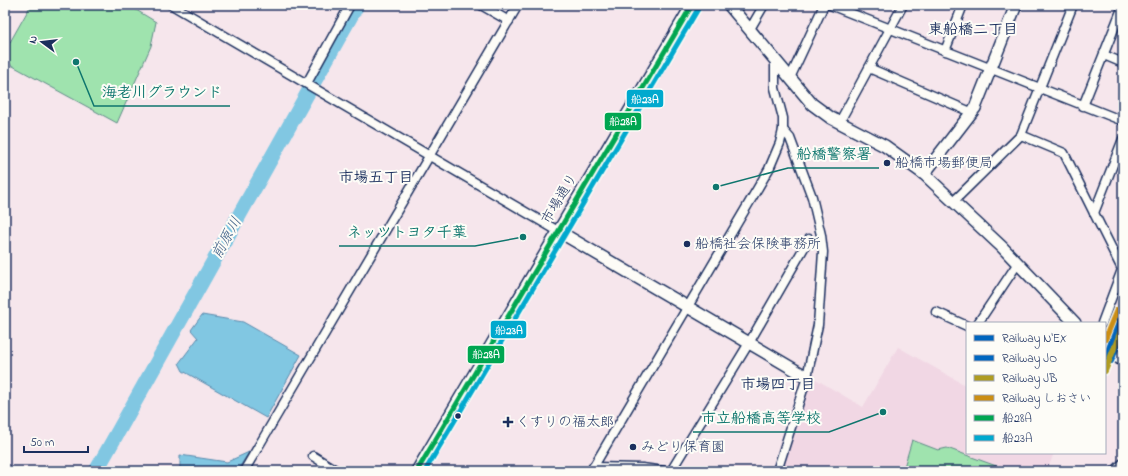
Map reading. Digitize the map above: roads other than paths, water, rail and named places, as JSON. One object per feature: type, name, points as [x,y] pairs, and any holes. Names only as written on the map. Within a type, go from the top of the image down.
[{"type":"street","points":[[172,5],[308,83],[430,157],[807,377]]},
{"type":"street","points":[[308,83],[350,5]]},
{"type":"street","points":[[482,5],[509,21]]},
{"type":"street","points":[[244,471],[518,5]]},
{"type":"street","name":"市場通り","points":[[417,471],[692,5]]},
{"type":"street","points":[[729,5],[812,104],[839,123],[885,146],[924,174],[1018,263],[1074,322]]},
{"type":"street","points":[[750,29],[764,5]]},
{"type":"street","points":[[790,78],[824,5]]},
{"type":"street","points":[[830,5],[1123,121]]},
{"type":"street","points":[[839,123],[903,5]]},
{"type":"street","points":[[945,51],[963,5]]},
{"type":"street","points":[[924,174],[972,113],[1016,5]]},
{"type":"street","points":[[953,202],[1020,136],[1073,5]]},
{"type":"street","points":[[1083,106],[1123,6]]},
{"type":"street","points":[[1104,55],[1123,63]]},
{"type":"street","points":[[664,471],[642,468],[628,470],[592,469],[769,169],[780,143],[783,130],[783,118],[776,88],[775,58]]},
{"type":"street","points":[[868,68],[972,113]]},
{"type":"street","points":[[777,471],[807,377],[818,325],[822,271],[822,241],[812,197],[790,138],[783,130]]},
{"type":"street","points":[[1020,136],[1064,153],[1123,268],[1102,322]]},
{"type":"street","points":[[1094,213],[1123,139]]},
{"type":"street","points":[[671,471],[749,343],[809,239]]},
{"type":"street","points":[[979,322],[1018,263]]},
{"type":"street","points":[[936,312],[966,326]]},
{"type":"street","points":[[1106,350],[1123,360]]},
{"type":"street","points":[[313,456],[337,471]]},
{"type":"street","points":[[1115,471],[1123,463]]},
{"type":"water","points":[[202,315],[243,322],[301,355],[266,418],[183,371],[179,363],[198,338],[191,330]]},
{"type":"water","points":[[249,452],[237,471],[180,471],[180,455],[227,462]]},
{"type":"waterway","name":"前原川","points":[[96,471],[357,5]]},
{"type":"rail line","name":"しおさい","points":[[1106,337],[1117,310]]},
{"type":"rail line","name":"N'EX","points":[[1106,356],[1123,313]]},
{"type":"rail line","name":"JB","points":[[1106,368],[1123,326]]},
{"type":"rail line","name":"JO","points":[[1111,361],[1123,332]]},
{"type":"place","name":"海老川グラウンド","points":[[76,62]]},
{"type":"place","name":"船橋市場郵便局","points":[[887,163]]},
{"type":"place","name":"船橋警察署","points":[[716,187]]},
{"type":"place","name":"ネッツトヨタ千葉","points":[[523,237]]},
{"type":"place","name":"船橋社会保険事務所","points":[[687,244]]},
{"type":"place","name":"市立船橋高等学校","points":[[883,412]]},
{"type":"place","name":"くすりの福太郎","points":[[508,422]]},
{"type":"place","name":"みどり保育園","points":[[633,447]]},
{"type":"district","name":"東船橋二丁目","points":[[973,30]]},
{"type":"district","name":"市場五丁目","points":[[376,178]]},
{"type":"district","name":"市場四丁目","points":[[778,385]]}]
